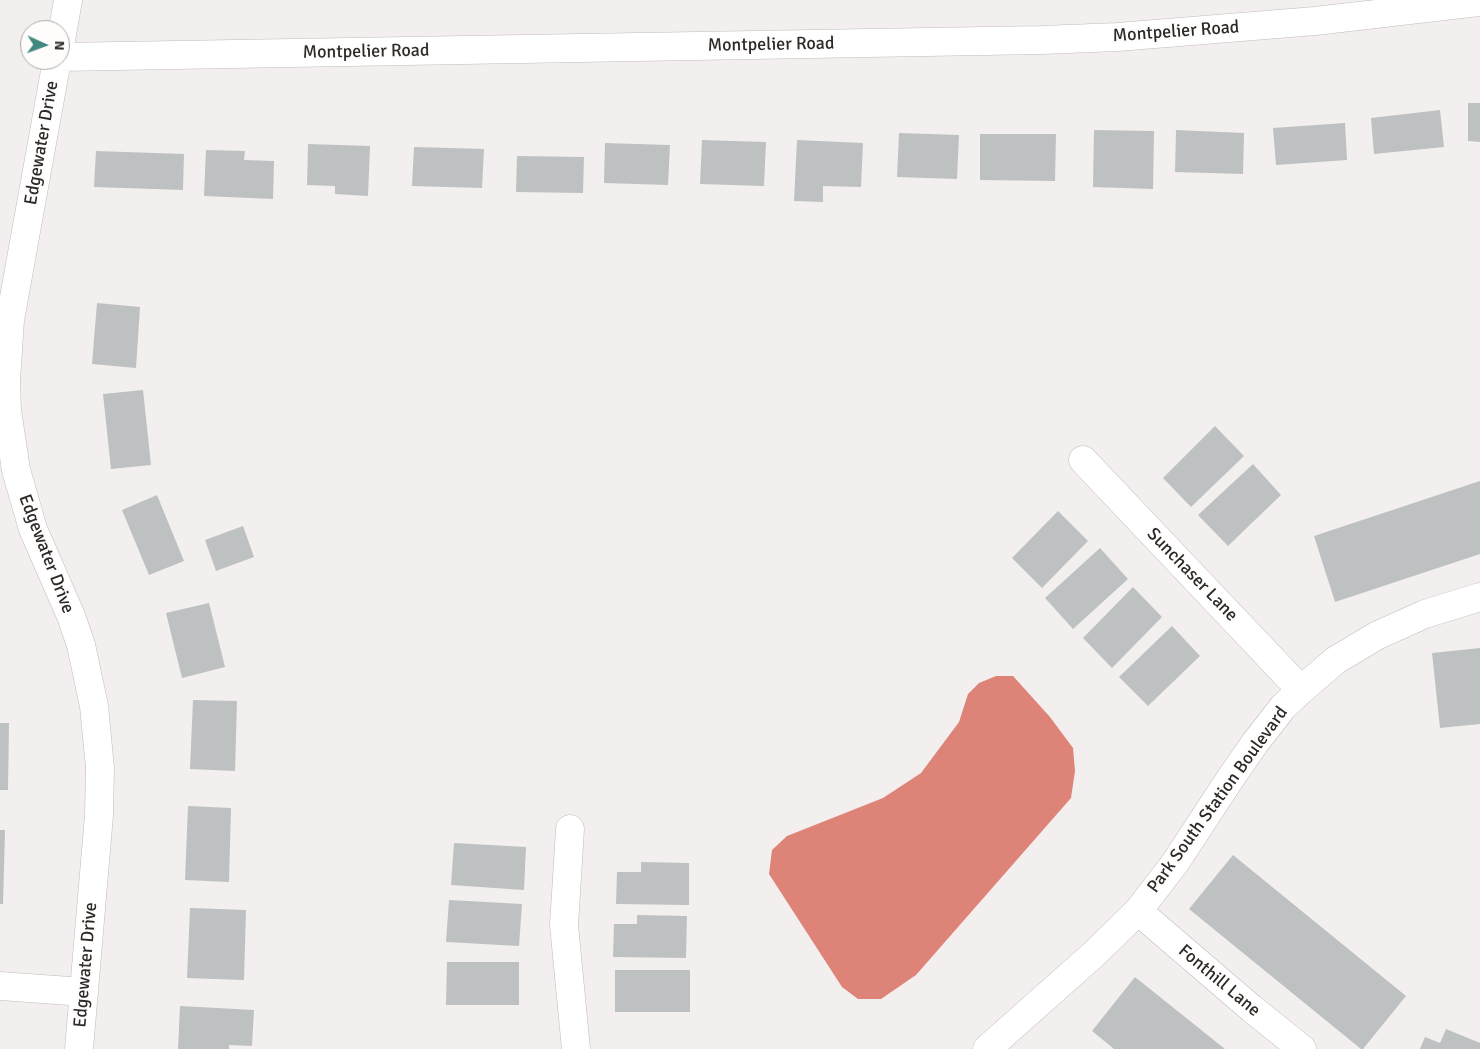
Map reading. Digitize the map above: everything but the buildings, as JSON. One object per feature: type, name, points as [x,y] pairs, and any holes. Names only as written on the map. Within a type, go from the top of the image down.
[{"type":"street","points":[[65,20],[68,0]]},
{"type":"street","name":"Montpelier Road","points":[[70,57],[1042,40],[1118,37],[1315,21],[1480,2]]},
{"type":"street","name":"Edgewater Drive","points":[[56,70],[10,320],[6,380],[7,410],[16,470],[33,528],[71,616],[81,645],[94,706],[100,768],[98,815],[79,1049]]},
{"type":"street","name":"Sunchaser Lane","points":[[1083,460],[1301,690]]},
{"type":"street","name":"Park South Station Boulevard","points":[[987,1049],[1094,954],[1138,911],[1175,863],[1255,743],[1283,707],[1301,690],[1336,660],[1378,635],[1425,614],[1480,597]]},
{"type":"street","points":[[570,830],[564,925],[576,1049]]},
{"type":"street","name":"Fonthill Lane","points":[[1138,911],[1250,1008],[1302,1049]]},
{"type":"street","points":[[0,986],[84,992]]},
{"type":"shaded area","points":[[996,676],[1013,676],[1050,717],[1073,748],[1075,771],[1071,798],[916,975],[881,999],[858,999],[842,987],[769,874],[772,850],[787,836],[883,798],[921,773],[959,722],[968,694],[979,683]]}]
